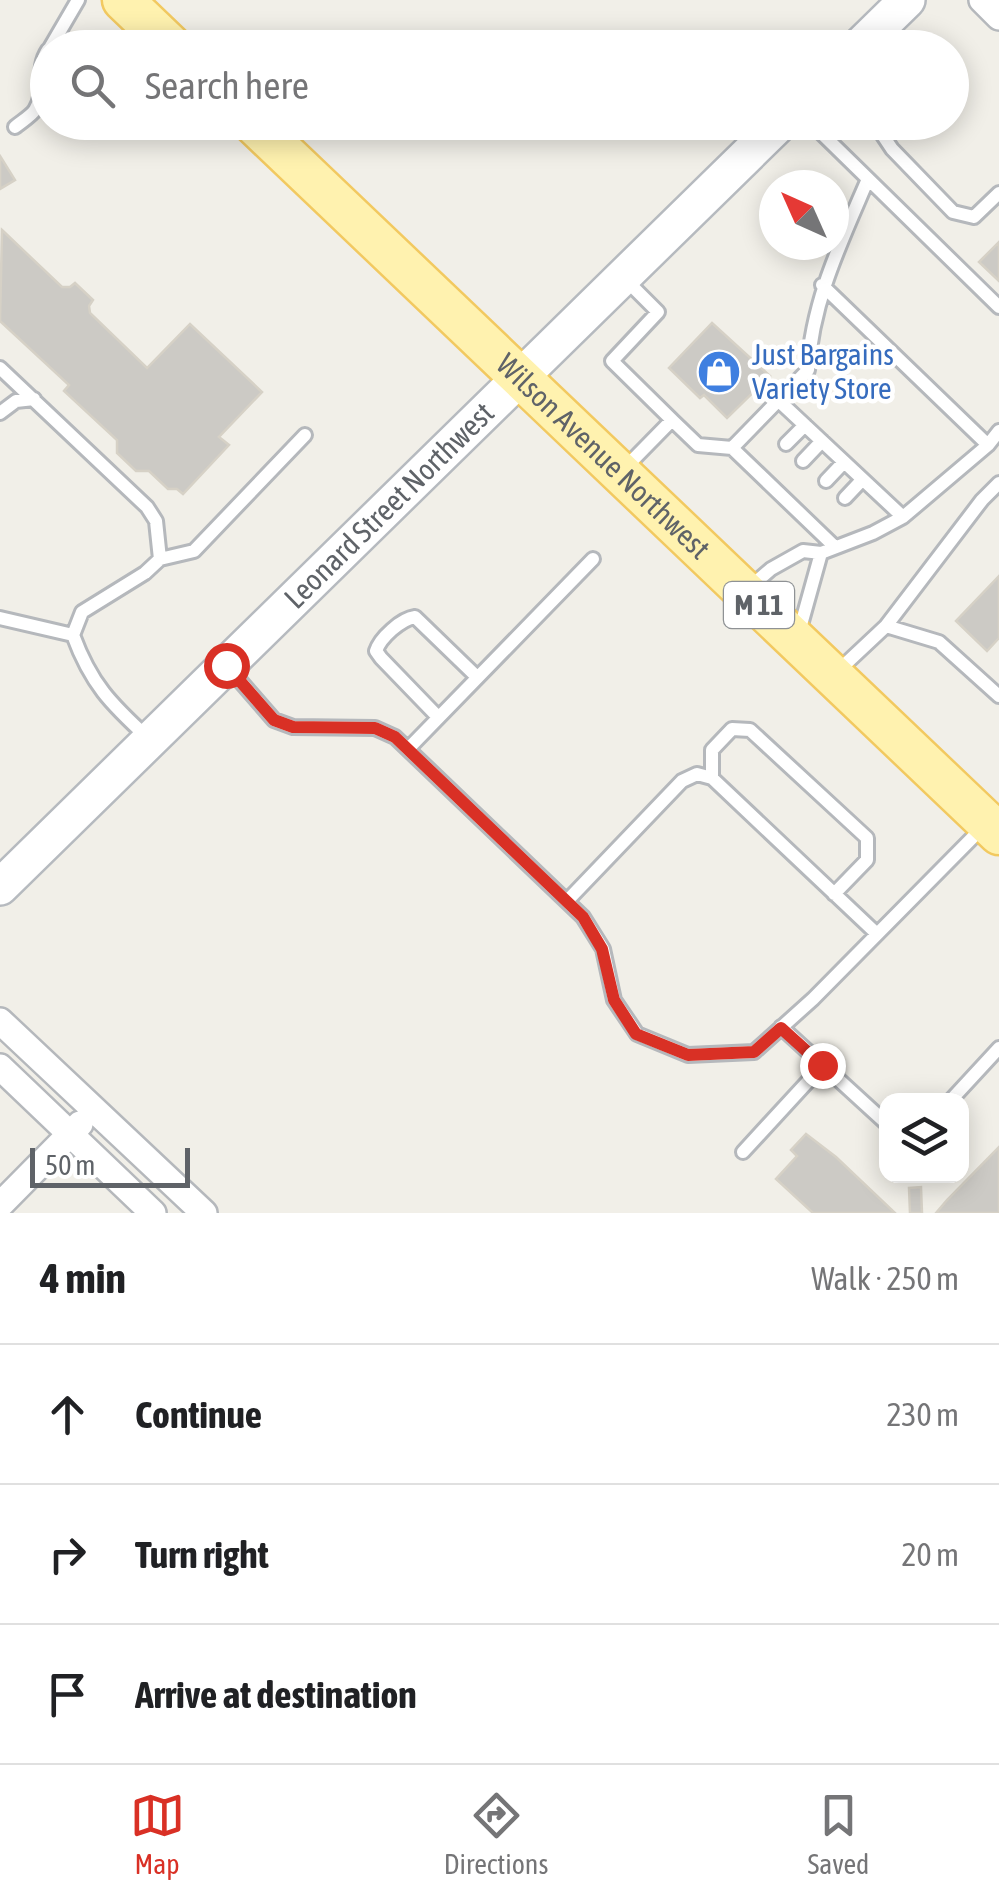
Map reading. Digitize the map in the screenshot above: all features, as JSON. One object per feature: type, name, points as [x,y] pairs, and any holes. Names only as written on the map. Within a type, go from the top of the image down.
[{"type":"main road","points":[[122,0],[154,30]]},
{"type":"main road","name":"Wilson Avenue Northwest","points":[[271,140],[993,828]]},
{"type":"street","points":[[885,30],[907,0]]},
{"type":"street","points":[[982,0],[999,17]]},
{"type":"street","name":"Leonard Street Northwest","points":[[0,888],[763,140]]},
{"type":"street","points":[[0,1021],[204,1213]]},
{"type":"street","points":[[0,1067],[153,1213]]},
{"type":"street","points":[[0,1204],[94,1110]]},
{"type":"lane","points":[[60,30],[78,0]]},
{"type":"lane","points":[[15,127],[30,115]]},
{"type":"lane","points":[[828,140],[999,306]]},
{"type":"lane","points":[[886,140],[953,212],[974,217],[999,193]]},
{"type":"lane","points":[[732,448],[808,370],[810,338],[822,286],[868,179]]},
{"type":"lane","points":[[622,277],[658,312],[612,361],[698,444],[732,448],[763,468],[819,522],[828,550],[809,586],[796,642]]},
{"type":"lane","points":[[822,286],[988,446]]},
{"type":"lane","points":[[0,368],[148,507],[156,521],[160,559]]},
{"type":"lane","points":[[0,413],[16,400],[34,400]]},
{"type":"lane","points":[[778,400],[903,518]]},
{"type":"lane","points":[[620,472],[672,420]]},
{"type":"lane","points":[[786,444],[805,425]]},
{"type":"lane","points":[[745,591],[771,569],[803,551],[828,550],[903,518],[988,446],[999,431]]},
{"type":"lane","points":[[150,740],[108,701],[83,662],[72,635],[82,612],[146,573],[160,559],[194,552],[305,435]]},
{"type":"lane","points":[[803,461],[822,441]]},
{"type":"lane","points":[[826,480],[844,462]]},
{"type":"lane","points":[[845,498],[862,480]]},
{"type":"lane","points":[[832,677],[886,626],[982,500],[999,484]]},
{"type":"lane","points":[[408,750],[593,559]]},
{"type":"lane","points":[[438,718],[376,651],[378,644],[415,616],[478,677]]},
{"type":"lane","points":[[0,618],[72,635]]},
{"type":"lane","points":[[886,626],[939,642],[999,696]]},
{"type":"lane","points":[[226,665],[274,720],[293,727],[375,728],[395,737],[583,917],[602,949],[614,1000],[636,1034],[688,1055],[754,1052],[993,828]]},
{"type":"lane","points":[[712,778],[712,750],[732,729],[750,730],[867,838],[867,860],[834,894]]},
{"type":"lane","points":[[567,902],[682,781],[697,774],[712,778],[877,934]]},
{"type":"lane","points":[[781,1028],[879,1117]]},
{"type":"lane","points":[[958,1093],[999,1048]]},
{"type":"lane","points":[[743,1152],[822,1065]]},
{"type":"building","points":[[0,156],[15,180],[0,189]]},
{"type":"building","points":[[2,230],[62,287],[75,283],[93,300],[90,313],[147,368],[190,324],[262,392],[219,437],[229,445],[183,494],[168,489],[149,471],[136,471],[117,453],[117,440],[64,391],[69,385],[0,321]]},
{"type":"building","points":[[999,242],[999,281],[979,262]]},
{"type":"building","name":"Just Bargains Variety Store","points":[[712,323],[770,376],[727,418],[669,368]]},
{"type":"building","points":[[999,576],[999,638],[987,651],[956,621]]},
{"type":"building","points":[[806,1134],[895,1213],[813,1213],[776,1179],[797,1156],[791,1150]]},
{"type":"building","points":[[999,1147],[999,1213],[936,1213],[964,1183],[969,1183],[969,1178]]},
{"type":"building","points":[[921,1187],[922,1213],[910,1213],[909,1188]]},
{"type":"place","name":"Just Bargains Variety Store","points":[[719,372]]},
{"type":"route","points":[[226,665],[274,720],[293,727],[375,728],[395,737],[583,917],[602,949],[614,1000],[636,1034],[688,1055],[754,1052],[781,1028],[822,1065]]}]
